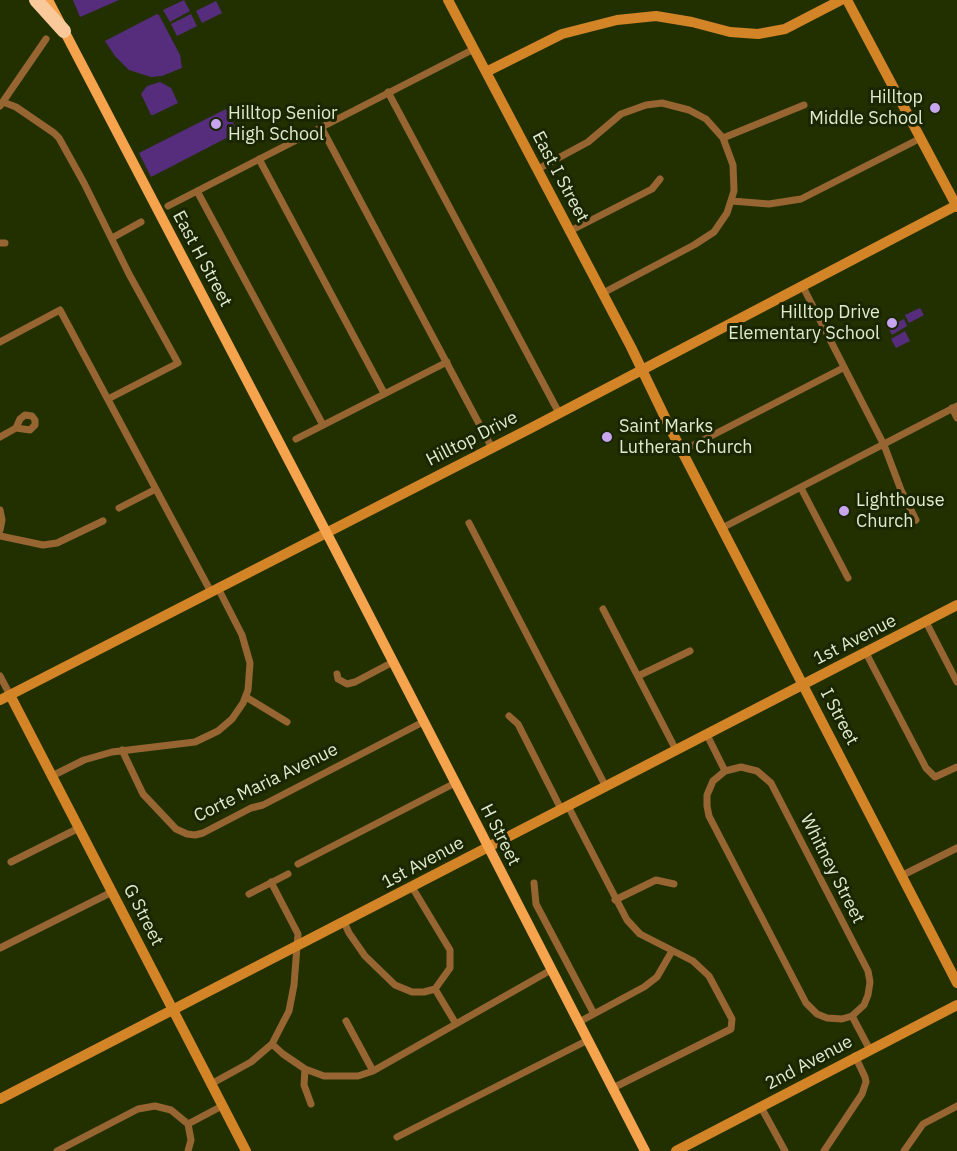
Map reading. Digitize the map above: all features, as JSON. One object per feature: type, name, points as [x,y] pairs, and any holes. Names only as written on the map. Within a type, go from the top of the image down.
[{"type":"highway","points":[[36,0],[64,31]]},
{"type":"main road","name":"East H Street","points":[[48,0],[326,533]]},
{"type":"main road","name":"H Street","points":[[326,533],[645,1151]]},
{"type":"street","name":"East I Street","points":[[448,0],[642,370]]},
{"type":"street","points":[[486,72],[562,34],[617,20],[656,16],[692,22],[738,34],[758,34],[785,29],[842,0]]},
{"type":"street","points":[[847,0],[957,206]]},
{"type":"street","points":[[46,39],[1,104],[16,107],[59,138],[178,363],[108,399]]},
{"type":"street","points":[[168,206],[474,49]]},
{"type":"street","points":[[388,92],[559,413]]},
{"type":"street","points":[[538,169],[588,142],[621,114],[646,105],[662,104],[689,110],[706,119],[723,138],[733,165],[734,191],[732,201],[721,223],[704,239],[603,293]]},
{"type":"street","points":[[723,138],[804,105]]},
{"type":"street","points":[[321,127],[492,448]]},
{"type":"street","points":[[732,201],[780,204],[801,199],[921,138]]},
{"type":"street","points":[[260,159],[384,393]]},
{"type":"street","points":[[570,231],[652,189],[660,179]]},
{"type":"street","points":[[197,191],[323,425]]},
{"type":"street","name":"Hilltop Drive","points":[[5,697],[492,448],[957,206]]},
{"type":"street","points":[[112,238],[141,222]]},
{"type":"street","points":[[802,285],[884,445],[898,484],[916,520]]},
{"type":"street","points":[[0,342],[60,310],[156,489],[242,635],[249,657],[251,675],[246,697],[240,709],[218,732],[201,740],[187,743],[122,750],[84,760],[52,777]]},
{"type":"street","points":[[296,439],[447,362]]},
{"type":"street","points":[[682,450],[843,368]]},
{"type":"street","name":"I Street","points":[[642,370],[957,983]]},
{"type":"street","points":[[722,528],[954,407],[957,418]]},
{"type":"street","points":[[0,437],[16,428]]},
{"type":"street","points":[[801,488],[848,578]]},
{"type":"street","points":[[118,508],[156,489]]},
{"type":"street","points":[[0,510],[2,520],[0,530]]},
{"type":"street","points":[[0,536],[43,545],[57,543],[104,521]]},
{"type":"street","points":[[469,524],[606,786]]},
{"type":"street","name":"1st Avenue","points":[[0,1100],[957,605]]},
{"type":"street","points":[[603,609],[676,750]]},
{"type":"street","points":[[926,622],[957,682]]},
{"type":"street","points":[[638,676],[690,651]]},
{"type":"street","points":[[866,653],[926,768],[934,777],[957,767]]},
{"type":"street","points":[[337,674],[338,679],[347,684],[393,662]]},
{"type":"street","points":[[0,676],[5,697]]},
{"type":"street","name":"G Street","points":[[5,697],[52,777],[246,1151]]},
{"type":"street","points":[[246,697],[287,722]]},
{"type":"street","points":[[509,716],[518,724],[627,920],[640,934],[693,961],[709,976],[733,1023],[732,1029],[613,1088]]},
{"type":"street","name":"Corte Maria Avenue","points":[[122,750],[144,794],[176,829],[195,835],[251,808],[263,805],[423,722]]},
{"type":"street","points":[[707,735],[725,771],[710,785],[707,795],[707,811],[806,1003],[818,1014],[827,1018],[843,1019],[852,1016],[870,1050]]},
{"type":"street","name":"Whitney Street","points":[[725,771],[736,768],[753,769],[771,783],[868,971],[870,982],[868,995],[864,1005],[852,1016]]},
{"type":"street","points":[[297,864],[455,783]]},
{"type":"street","points":[[11,862],[79,828]]},
{"type":"street","points":[[903,875],[957,848]]},
{"type":"street","points":[[249,894],[288,874]]},
{"type":"street","points":[[615,900],[656,880],[674,884]]},
{"type":"street","points":[[211,1084],[251,1062],[272,1044],[282,1028],[291,1002],[298,934],[271,882]]},
{"type":"street","points":[[534,883],[536,904],[594,1014]]},
{"type":"street","points":[[344,922],[365,956],[395,985],[412,992],[435,989],[448,972],[451,959],[450,950],[412,887]]},
{"type":"street","points":[[0,948],[112,892]]},
{"type":"street","points":[[579,1022],[644,987],[657,977],[672,951]]},
{"type":"street","points":[[272,1044],[305,1069],[324,1076],[358,1076],[373,1071],[551,970]]},
{"type":"street","points":[[435,989],[456,1024]]},
{"type":"street","name":"2nd Avenue","points":[[676,1151],[957,1005]]},
{"type":"street","points":[[346,1021],[373,1071]]},
{"type":"street","points":[[397,1137],[588,1040]]},
{"type":"street","points":[[824,1151],[862,1094],[866,1082],[855,1056]]},
{"type":"street","points":[[305,1069],[304,1085],[311,1104]]},
{"type":"street","points":[[57,1151],[138,1109],[149,1106],[160,1106],[171,1110],[188,1124],[191,1140],[188,1151]]},
{"type":"street","points":[[188,1124],[222,1106]]},
{"type":"street","points":[[904,1151],[923,1124],[957,1106]]},
{"type":"street","points":[[761,1107],[785,1151]]},
{"type":"shaded area","points":[[73,0],[119,0],[80,17]]},
{"type":"shaded area","points":[[184,0],[190,11],[170,22],[163,10]]},
{"type":"shaded area","points":[[216,1],[222,13],[202,23],[196,11]]},
{"type":"shaded area","points":[[157,14],[180,55],[182,68],[162,76],[151,77],[129,70],[115,56],[105,41]]},
{"type":"shaded area","points":[[191,14],[197,26],[177,36],[171,24]]},
{"type":"shaded area","points":[[160,82],[171,88],[178,103],[151,115],[141,94],[147,86]]},
{"type":"shaded area","points":[[226,109],[238,132],[151,177],[139,153]]},
{"type":"shaded area","points":[[920,308],[924,315],[909,323],[905,315]]},
{"type":"shaded area","points":[[904,319],[907,326],[892,335],[888,327]]},
{"type":"shaded area","points":[[905,331],[910,341],[896,348],[891,339]]},
{"type":"place","name":"Hilltop Middle School","points":[[935,108]]},
{"type":"place","name":"Hilltop Senior High School","points":[[216,124]]},
{"type":"place","name":"Hilltop Drive Elementary School","points":[[892,323]]},
{"type":"place","name":"Saint Marks Lutheran Church","points":[[607,437]]},
{"type":"place","name":"Lighthouse Church","points":[[844,511]]}]
